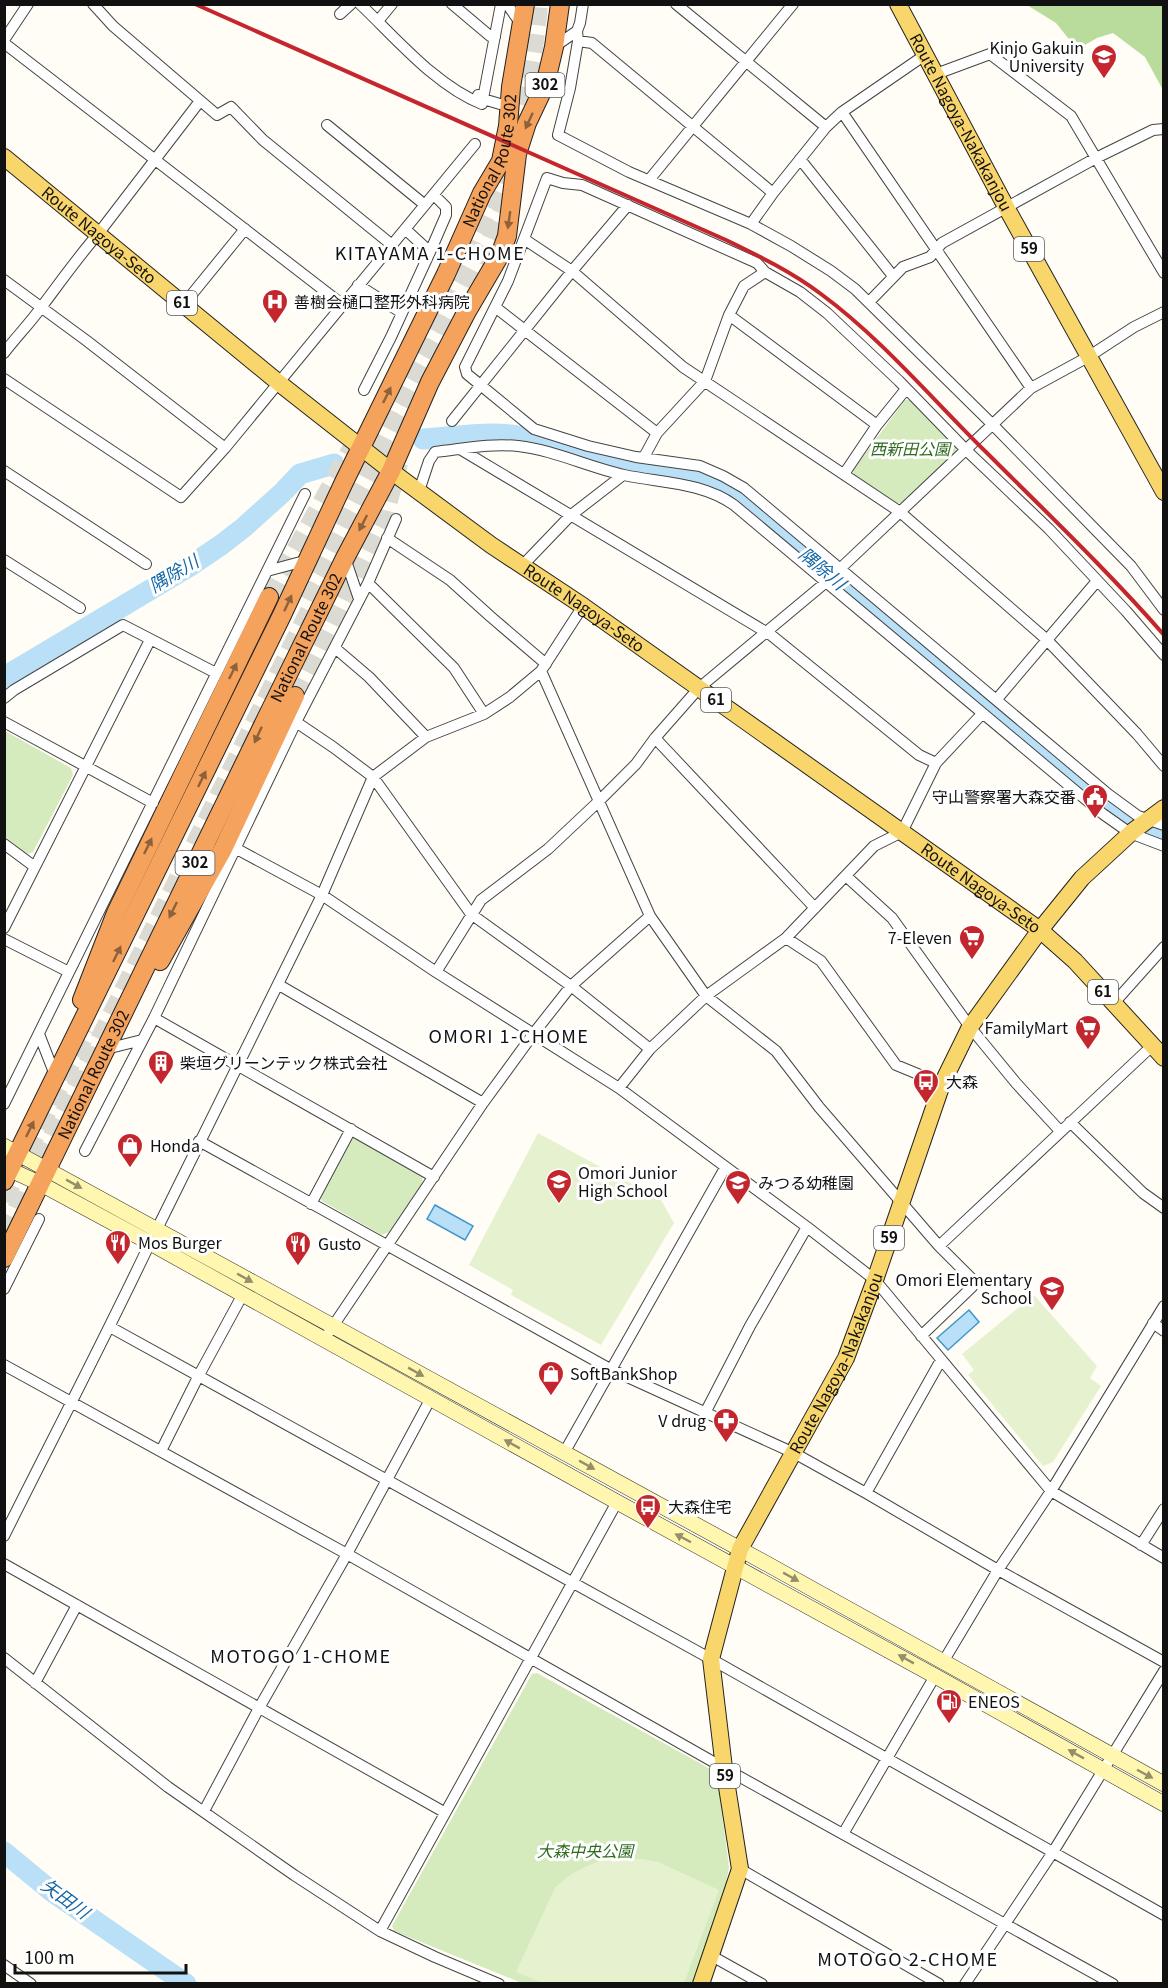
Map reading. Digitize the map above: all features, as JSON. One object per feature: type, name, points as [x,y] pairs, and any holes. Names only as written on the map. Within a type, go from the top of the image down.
[{"type":"highway","name":"National Route 302","points":[[6,1173],[12,1149],[55,1075],[126,935],[446,274],[482,194],[501,161],[525,4]]},
{"type":"highway","name":"National Route 302","points":[[11,1254],[44,1177],[345,558],[391,471],[430,382],[500,255],[507,236],[517,154],[527,123],[545,85],[554,47],[560,4]]},
{"type":"highway","points":[[55,1075],[116,913],[269,597]]},
{"type":"highway","points":[[106,1049],[174,938],[223,849],[295,696]]},
{"type":"main road","name":"Route Nagoya-Nakakanjou","points":[[898,4],[1006,207],[1164,492]]},
{"type":"main road","name":"Route Nagoya-Seto","points":[[4,157],[279,383],[391,471],[522,566],[583,606],[1040,930],[1068,953],[1159,1050]]},
{"type":"main road","name":"Route Nagoya-Nakakanjou","points":[[701,1983],[740,1869],[724,1768],[711,1659],[740,1549],[846,1358],[875,1281],[942,1084],[970,1027],[1040,930],[1082,878],[1138,826],[1164,808]]},
{"type":"street","points":[[28,4],[4,42],[343,304]]},
{"type":"street","points":[[93,4],[113,26],[217,115],[231,107],[263,140],[392,245]]},
{"type":"street","points":[[340,14],[351,4]]},
{"type":"street","points":[[360,4],[436,76],[482,104],[481,97],[501,4]]},
{"type":"street","points":[[378,21],[392,4]]},
{"type":"street","points":[[452,4],[490,36],[495,37]]},
{"type":"street","points":[[507,4],[522,24]]},
{"type":"street","points":[[583,4],[570,88],[558,135],[649,180],[751,224],[831,271],[869,302],[993,425],[1131,566],[1164,610]]},
{"type":"street","points":[[676,4],[826,128]]},
{"type":"street","points":[[649,180],[793,4]]},
{"type":"street","points":[[554,47],[577,36]]},
{"type":"street","points":[[577,36],[592,43],[773,193]]},
{"type":"street","points":[[936,74],[990,54],[1071,116],[1164,273]]},
{"type":"street","points":[[751,224],[800,159],[842,112],[925,55]]},
{"type":"street","points":[[481,97],[500,104]]},
{"type":"street","points":[[4,353],[200,101]]},
{"type":"street","points":[[842,112],[1031,388]]},
{"type":"street","points":[[327,125],[425,205]]},
{"type":"street","points":[[869,302],[903,267],[930,257],[942,243],[1096,158],[1153,130],[1164,129]]},
{"type":"street","points":[[4,379],[181,497],[225,448],[475,144]]},
{"type":"street","points":[[800,159],[893,276]]},
{"type":"street","points":[[1138,826],[1138,816],[1108,794],[744,488],[700,466],[636,457],[588,446],[534,429],[467,374],[465,367],[495,307],[547,178],[582,185],[757,263],[765,272],[800,292],[827,313],[1049,529],[1164,655]]},
{"type":"street","points":[[364,390],[391,337],[446,215],[446,207],[434,195]]},
{"type":"street","points":[[452,421],[628,205]]},
{"type":"street","points":[[184,304],[244,229]]},
{"type":"street","points":[[405,229],[430,252]]},
{"type":"street","points":[[524,238],[572,271],[683,367],[900,512],[1046,639],[1137,734],[1164,766]]},
{"type":"street","points":[[644,457],[657,433],[705,381],[729,315],[744,286],[765,272]]},
{"type":"street","points":[[4,280],[225,448]]},
{"type":"street","points":[[358,285],[402,313]]},
{"type":"street","points":[[495,307],[657,433]]},
{"type":"street","points":[[436,972],[481,900],[548,849],[598,802],[636,764],[655,738],[699,688],[825,583],[1031,388],[1088,357],[1134,327],[1164,312]]},
{"type":"street","points":[[729,315],[877,425]]},
{"type":"street","points":[[391,337],[407,354]]},
{"type":"street","points":[[844,474],[877,425],[906,389]]},
{"type":"street","points":[[419,490],[429,461],[435,452],[486,444],[533,448],[623,475],[690,486],[726,500],[1103,814],[1138,826],[1164,846]]},
{"type":"street","points":[[460,449],[766,632],[920,755],[936,763]]},
{"type":"street","points":[[4,471],[146,564]]},
{"type":"street","points":[[522,566],[570,516],[623,475]]},
{"type":"street","points":[[4,1104],[305,494]]},
{"type":"street","points":[[85,1151],[154,1018],[296,722],[368,583],[396,519]]},
{"type":"street","points":[[387,538],[450,580],[543,668],[598,802],[650,916],[706,996],[776,1051],[819,1107],[939,1246],[973,1280],[972,1287],[921,1336]]},
{"type":"street","points":[[345,558],[359,599]]},
{"type":"street","points":[[4,560],[80,608]]},
{"type":"street","points":[[267,571],[308,560]]},
{"type":"street","points":[[996,699],[1097,581]]},
{"type":"street","points":[[368,583],[454,668],[484,714]]},
{"type":"street","points":[[4,1536],[110,1327],[199,1141],[279,985],[322,896],[373,777],[426,737],[484,714],[510,697],[543,668],[583,606]]},
{"type":"street","points":[[4,698],[123,625],[216,674]]},
{"type":"street","points":[[4,928],[150,640]]},
{"type":"street","points":[[335,648],[369,677],[426,737]]},
{"type":"street","points":[[619,1088],[650,1050],[706,996],[786,938],[874,846],[902,832],[936,763],[982,714]]},
{"type":"street","points":[[4,722],[153,803]]},
{"type":"street","points":[[296,722],[373,777],[471,914],[571,986],[650,1050]]},
{"type":"street","points":[[655,738],[815,908]]},
{"type":"street","points":[[1138,826],[1164,825]]},
{"type":"street","points":[[4,844],[35,867]]},
{"type":"street","points":[[235,848],[322,896],[436,972],[619,1088],[807,1227],[875,1281],[1051,1491],[1164,1558]]},
{"type":"street","points":[[846,876],[892,918],[970,1027],[1059,1131]]},
{"type":"street","points":[[324,1339],[483,1103],[534,1034],[571,986],[650,916]]},
{"type":"street","points":[[786,938],[822,961],[896,1065],[942,1084]]},
{"type":"street","points":[[4,939],[69,972]]},
{"type":"street","points":[[1114,1003],[1164,947]]},
{"type":"street","points":[[279,985],[483,1103]]},
{"type":"street","points":[[154,1018],[434,1177]]},
{"type":"street","points":[[39,1034],[55,1075]]},
{"type":"street","points":[[106,1049],[142,1040]]},
{"type":"street","points":[[939,1246],[1059,1131],[1159,1050]]},
{"type":"street","points":[[1070,1122],[1143,1193],[1164,1208]]},
{"type":"street","points":[[311,1204],[351,1129]]},
{"type":"street","points":[[199,1141],[612,1370],[794,1454],[1164,1662]]},
{"type":"street","points":[[12,1149],[44,1177],[154,1236],[333,1326],[740,1549],[939,1669],[1108,1763],[1164,1804]]},
{"type":"street","points":[[564,1453],[725,1168]]},
{"type":"street","points":[[6,1173],[44,1177]]},
{"type":"street","points":[[4,1289],[11,1254],[39,1219]]},
{"type":"street","points":[[705,1413],[750,1326],[807,1227]]},
{"type":"street","points":[[154,1236],[243,1294],[617,1502],[735,1566],[939,1669]]},
{"type":"street","points":[[161,1451],[243,1294]]},
{"type":"street","points":[[843,1834],[998,1570],[1051,1491],[1164,1306]]},
{"type":"street","points":[[1153,1323],[1164,1331]]},
{"type":"street","points":[[110,1327],[711,1659],[1164,1915]]},
{"type":"street","points":[[866,1493],[941,1360]]},
{"type":"street","points":[[4,1365],[71,1400],[724,1768],[1113,1983]]},
{"type":"street","points":[[204,1811],[259,1708],[388,1480],[431,1398]]},
{"type":"street","points":[[380,1931],[617,1502]]},
{"type":"street","points":[[1141,1545],[1164,1509]]},
{"type":"street","points":[[4,1564],[444,1812]]},
{"type":"street","points":[[35,1683],[77,1605]]},
{"type":"street","points":[[4,1658],[168,1786],[294,1875],[380,1931],[435,1957],[499,1983]]},
{"type":"street","points":[[965,1983],[1053,1852],[1164,1671]]},
{"type":"street","points":[[1108,1763],[1164,1784]]},
{"type":"street","points":[[740,1869],[939,1983]]},
{"type":"street","points":[[710,1955],[762,1983]]},
{"type":"street","points":[[4,1965],[31,1983]]},
{"type":"green space","points":[[1027,5],[1163,5],[1163,90],[1145,57],[1113,33],[1083,46],[1068,38],[1056,23]]},
{"type":"green space","name":"西新田公園","points":[[905,400],[910,400],[956,447],[956,453],[902,503],[897,503],[854,475],[853,470]]},
{"type":"green space","points":[[5,731],[71,768],[73,775],[33,852],[27,854],[5,837]]},
{"type":"green space","points":[[538,1133],[661,1200],[674,1223],[601,1345],[511,1295],[513,1290],[469,1265]]},
{"type":"green space","points":[[353,1137],[422,1177],[423,1183],[389,1232],[382,1235],[322,1201],[320,1197]]},
{"type":"green space","points":[[1034,1295],[1097,1366],[1090,1378],[1101,1386],[1053,1462],[1043,1466],[968,1375],[974,1370],[962,1354]]},
{"type":"green space","name":"大森中央公園","points":[[537,1673],[714,1771],[717,1775],[729,1867],[725,1889],[694,1983],[522,1983],[394,1931],[392,1926],[532,1674]]},
{"type":"green space","points":[[608,1858],[658,1862],[719,1890],[684,1983],[543,1983],[516,1972],[555,1888],[573,1873]]},
{"type":"water","points":[[435,1205],[473,1226],[465,1240],[427,1219]]},
{"type":"water","points":[[969,1310],[979,1322],[948,1350],[937,1338]]},
{"type":"waterway","name":"隅除川","points":[[423,439],[467,435],[511,435],[618,462],[691,476],[725,489],[741,498],[1103,805],[1145,830],[1164,835]]},
{"type":"waterway","name":"隅除川","points":[[4,677],[190,566],[221,545],[243,528],[300,474],[334,464]]},
{"type":"waterway","name":"矢田川","points":[[4,1852],[50,1890],[186,1984]]},
{"type":"tunnel","points":[[300,596],[491,204],[522,106],[533,55],[539,4]]},
{"type":"tunnel","points":[[4,1233],[485,251],[509,193]]},
{"type":"tunnel","points":[[269,597],[358,436]]},
{"type":"tunnel","points":[[295,696],[385,516],[399,463]]},
{"type":"tunnel","points":[[4,1201],[88,1030]]},
{"type":"railway","points":[[195,4],[726,240],[799,279],[821,294],[886,350],[1099,565],[1164,635]]},
{"type":"place","name":"Kinjo Gakuin University","points":[[1104,80]]},
{"type":"place","name":"善樹会樋口整形外科病院","points":[[275,325]]},
{"type":"place","name":"守山警察署大森交番","points":[[1095,820]]},
{"type":"place","name":"7-Eleven","points":[[972,961]]},
{"type":"place","name":"FamilyMart","points":[[1088,1051]]},
{"type":"place","name":"柴垣グリーンテック株式会社","points":[[161,1086]]},
{"type":"place","name":"大森","points":[[926,1105]]},
{"type":"place","name":"Honda","points":[[130,1169]]},
{"type":"place","name":"Omori Junior High School","points":[[559,1205]]},
{"type":"place","name":"みつる幼稚園","points":[[738,1206]]},
{"type":"place","name":"Mos Burger","points":[[118,1266]]},
{"type":"place","name":"Gusto","points":[[298,1267]]},
{"type":"place","name":"Omori Elementary School","points":[[1052,1312]]},
{"type":"place","name":"SoftBankShop","points":[[551,1397]]},
{"type":"place","name":"V drug","points":[[726,1444]]},
{"type":"place","name":"大森住宅","points":[[648,1530]]},
{"type":"place","name":"ENEOS","points":[[949,1725]]},
{"type":"district","name":"KITAYAMA 1-CHOME","points":[[430,254]]},
{"type":"district","name":"OMORI 1-CHOME","points":[[509,1037]]},
{"type":"district","name":"MOTOGO 1-CHOME","points":[[301,1657]]},
{"type":"district","name":"MOTOGO 2-CHOME","points":[[908,1960]]}]
